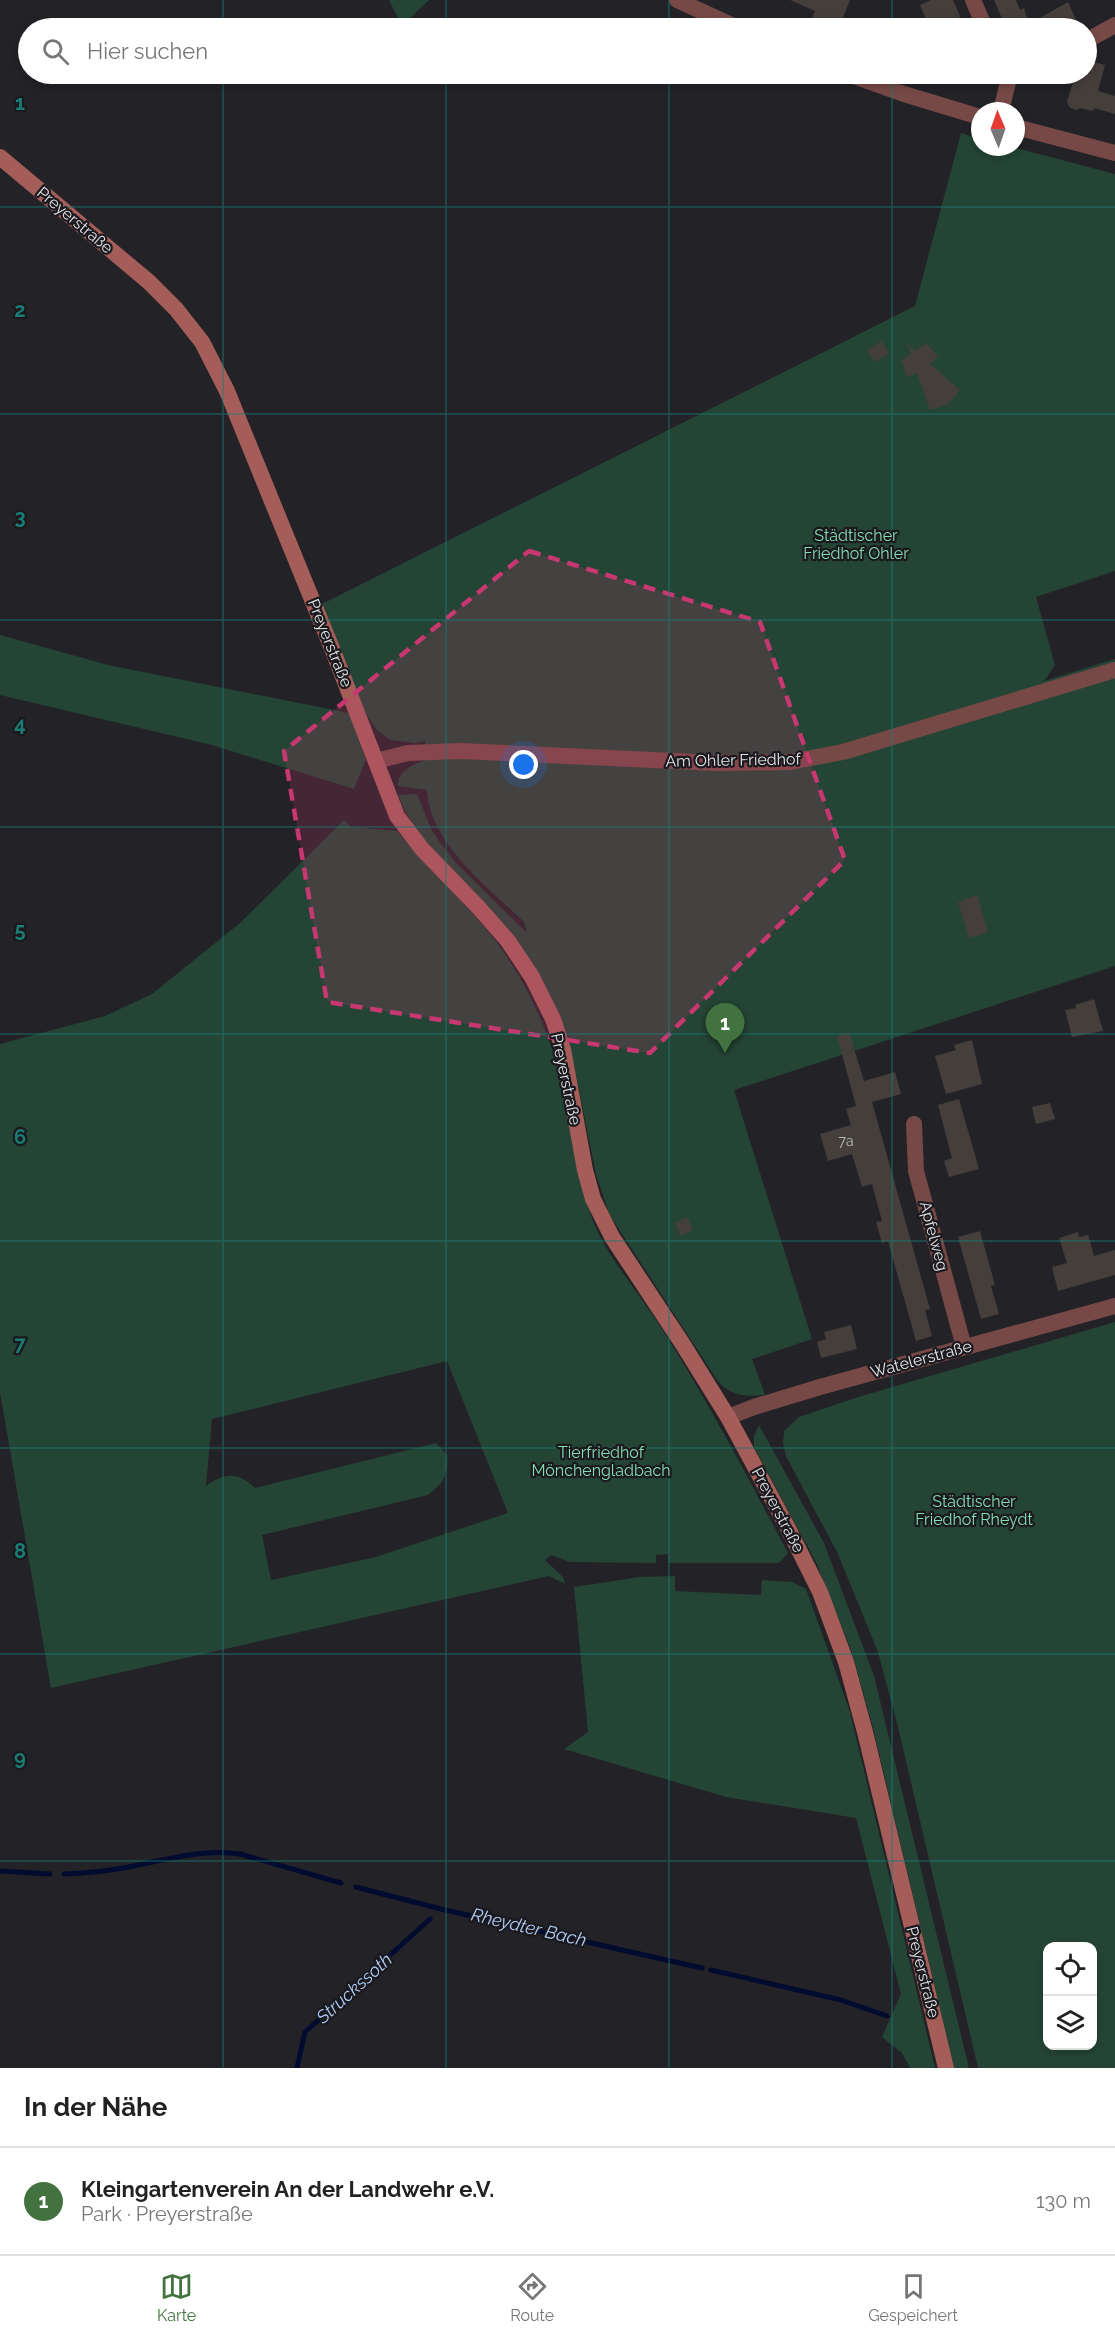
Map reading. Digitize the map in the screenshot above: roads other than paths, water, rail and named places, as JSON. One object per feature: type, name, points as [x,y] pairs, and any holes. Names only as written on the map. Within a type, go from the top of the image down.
[{"type":"main road","name":"Preyerstraße","points":[[0,157],[149,282],[194,330],[210,355],[333,651],[397,816],[408,833],[508,941],[532,977],[553,1019],[563,1049],[582,1158],[593,1199],[612,1237],[728,1418],[820,1592],[846,1662],[946,2068]]},
{"type":"street","points":[[677,0],[716,18]]},
{"type":"street","points":[[973,0],[981,18]]},
{"type":"street","points":[[1097,35],[1115,25]]},
{"type":"street","points":[[876,84],[971,114]]},
{"type":"street","points":[[1003,102],[1008,84]]},
{"type":"street","points":[[1025,130],[1115,153]]},
{"type":"street","name":"Am Ohler Friedhof","points":[[376,761],[408,753],[460,751],[717,763],[790,762],[843,752],[1115,670]]},
{"type":"street","name":"Apfelweg","points":[[914,1124],[916,1171],[964,1347]]},
{"type":"street","name":"Watelerstraße","points":[[728,1418],[754,1407],[820,1387],[1115,1306]]},
{"type":"waterway","name":"Rheydter Bach","points":[[64,1874],[113,1870],[198,1854],[226,1853],[240,1854],[341,1883]]},
{"type":"waterway","name":"Rheydter Bach","points":[[0,1871],[50,1874]]},
{"type":"waterway","name":"Rheydter Bach","points":[[356,1887],[441,1909],[702,1968]]},
{"type":"waterway","name":"Struckssoth","points":[[297,2068],[305,2032],[430,1919]]},
{"type":"waterway","name":"Rheydter Bach","points":[[711,1970],[841,2000],[887,2016]]},
{"type":"place","name":"Kleingartenverein An der Landwehr e.V.","points":[[725,1053]]},
{"type":"park label","name":"Städtischer Friedhof Ohler","points":[[856,544]]},
{"type":"park label","name":"Tierfriedhof Mönchengladbach","points":[[601,1461]]},
{"type":"park label","name":"Städtischer Friedhof Rheydt","points":[[974,1510]]}]
